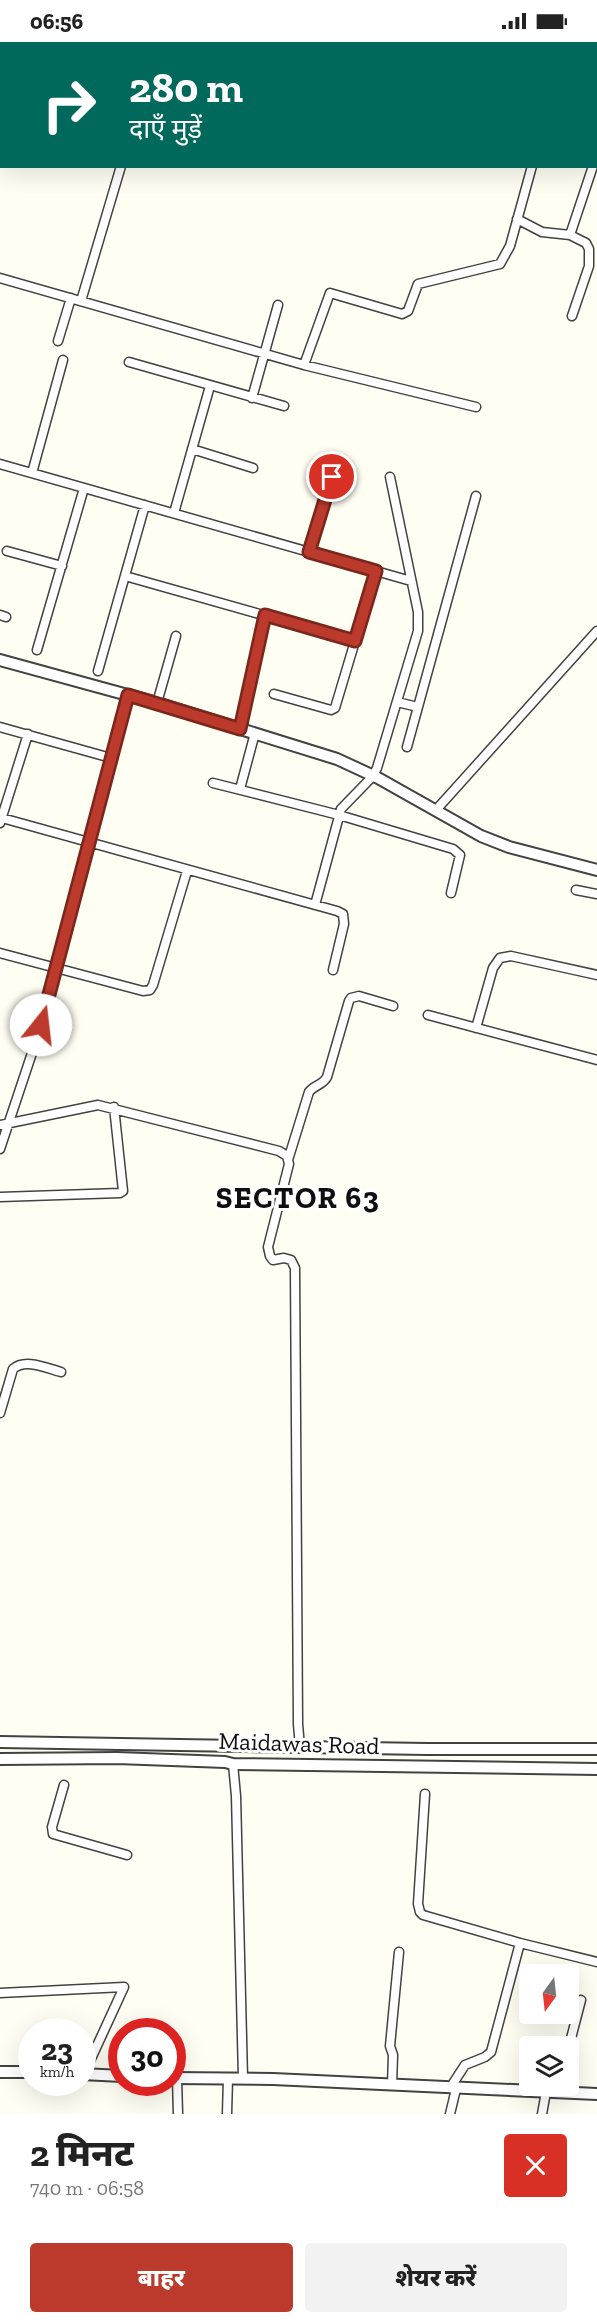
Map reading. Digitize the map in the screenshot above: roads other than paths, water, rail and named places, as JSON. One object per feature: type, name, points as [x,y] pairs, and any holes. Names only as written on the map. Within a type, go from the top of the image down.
[{"type":"street","points":[[81,301],[120,168]]},
{"type":"street","points":[[304,365],[330,292],[402,314],[406,313],[418,284],[500,264],[510,246],[531,168]]},
{"type":"street","points":[[570,235],[592,168]]},
{"type":"street","points":[[517,219],[542,232],[570,235],[586,243],[590,256],[589,266],[572,316]]},
{"type":"street","points":[[0,278],[304,365],[476,407]]},
{"type":"street","points":[[58,341],[71,298]]},
{"type":"street","points":[[252,398],[278,306]]},
{"type":"street","points":[[32,473],[63,360]]},
{"type":"street","points":[[129,362],[284,406]]},
{"type":"street","points":[[174,513],[210,386]]},
{"type":"street","points":[[192,449],[253,468]]},
{"type":"street","points":[[309,552],[337,458]]},
{"type":"street","points":[[0,464],[411,581]]},
{"type":"street","points":[[315,905],[339,815],[344,804],[373,776],[414,645],[419,621],[390,477]]},
{"type":"street","points":[[37,650],[84,488]]},
{"type":"street","points":[[407,747],[477,496]]},
{"type":"street","points":[[98,671],[145,505]]},
{"type":"street","points":[[7,550],[62,566]]},
{"type":"street","points":[[274,694],[331,710],[335,708],[376,571]]},
{"type":"street","points":[[125,576],[355,641]]},
{"type":"street","points":[[240,729],[265,615]]},
{"type":"street","points":[[436,810],[597,631]]},
{"type":"street","points":[[157,703],[176,636]]},
{"type":"street","points":[[0,660],[157,703],[337,759],[373,776],[481,836],[509,847],[597,870]]},
{"type":"street","points":[[0,1149],[4,1125],[35,1044],[57,969],[128,695]]},
{"type":"street","points":[[397,702],[418,707]]},
{"type":"street","points":[[0,727],[111,758]]},
{"type":"street","points":[[240,789],[255,733]]},
{"type":"street","points":[[28,734],[1,821],[89,842],[337,911],[345,918],[333,970]]},
{"type":"street","points":[[213,783],[339,815],[458,851],[460,860],[451,893]]},
{"type":"street","points":[[0,953],[143,991],[150,990],[187,871]]},
{"type":"street","points":[[576,890],[597,894]]},
{"type":"street","points":[[476,1028],[493,968],[500,958],[511,956],[597,975]]},
{"type":"street","points":[[300,1747],[295,1268],[291,1260],[284,1258],[273,1260],[268,1247],[288,1160],[309,1092],[316,1085],[325,1082],[349,1001],[359,996],[393,1006]]},
{"type":"street","points":[[428,1015],[597,1060]]},
{"type":"street","points":[[4,1125],[89,1105],[114,1107],[279,1151],[285,1153],[288,1160]]},
{"type":"street","points":[[0,1197],[120,1193],[123,1191],[114,1107]]},
{"type":"street","points":[[0,1413],[13,1369],[16,1366],[21,1363],[29,1364],[61,1372]]},
{"type":"street","name":"Maidawas Road","points":[[0,1742],[597,1749]]},
{"type":"street","points":[[116,1743],[117,1758]]},
{"type":"street","name":"Maidawas Road","points":[[0,1759],[117,1758],[232,1764],[597,1768]]},
{"type":"street","points":[[232,1764],[236,1796],[243,2078]]},
{"type":"street","points":[[64,1785],[52,1827],[53,1834],[127,1855]]},
{"type":"street","points":[[425,1794],[418,1904],[423,1915],[597,1962]]},
{"type":"street","points":[[450,2114],[453,2089],[465,2065],[485,2057],[490,2052],[520,1943]]},
{"type":"street","points":[[392,2085],[393,2055],[390,2046],[399,1952]]},
{"type":"street","points":[[0,1993],[124,1987],[96,2046]]},
{"type":"street","points":[[571,2036],[580,2000]]},
{"type":"street","points":[[0,2072],[18,2072]]},
{"type":"street","points":[[186,2078],[243,2078],[519,2091]]},
{"type":"street","points":[[226,2114],[228,2078]]},
{"type":"street","points":[[579,2090],[596,2091]]},
{"type":"street","points":[[176,2096],[178,2114]]},
{"type":"street","points":[[542,2114],[545,2096]]},
{"type":"district","name":"SECTOR 63","points":[[298,1198]]}]
